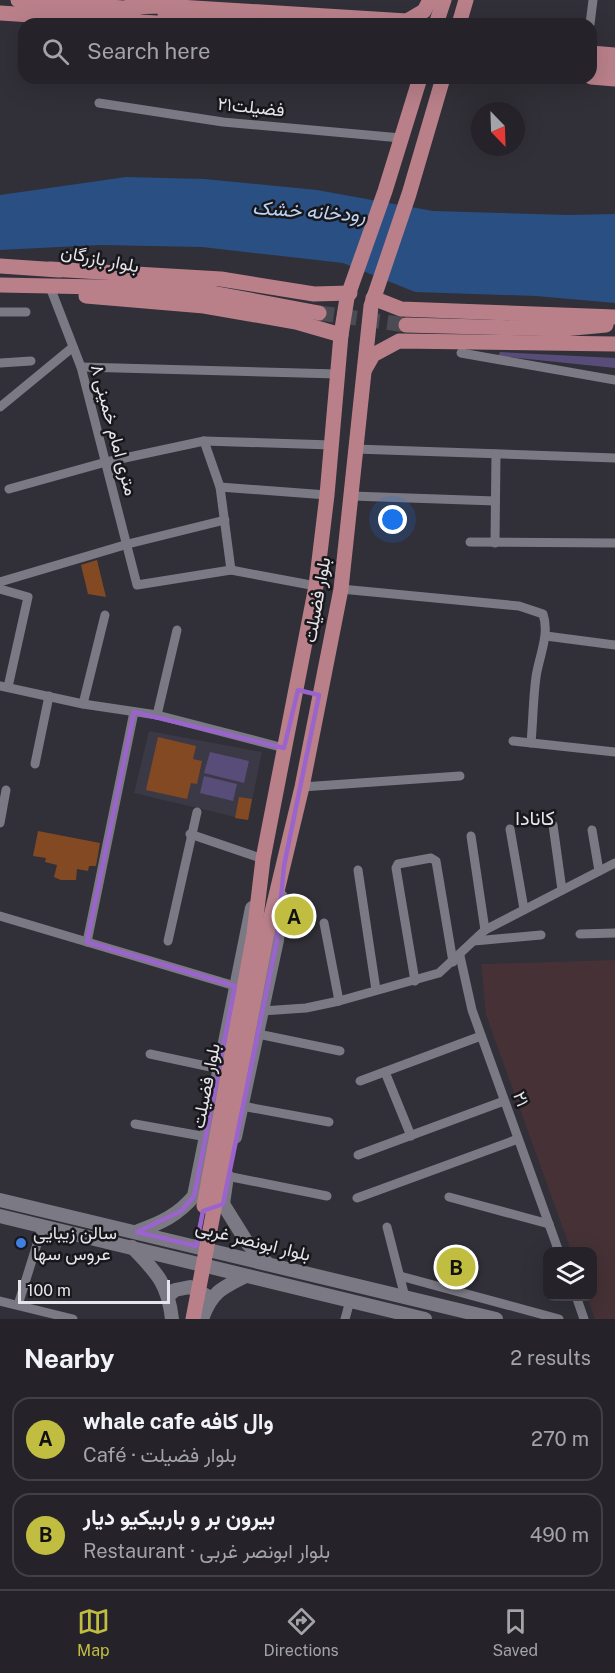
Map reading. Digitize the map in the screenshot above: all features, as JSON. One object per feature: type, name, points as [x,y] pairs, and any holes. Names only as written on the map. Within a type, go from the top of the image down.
[{"type":"main road","points":[[18,0],[61,1],[128,18],[162,6],[358,18]]},
{"type":"main road","points":[[412,18],[424,11],[430,0]]},
{"type":"main road","points":[[438,18],[444,0]]},
{"type":"main road","points":[[461,18],[465,3]]},
{"type":"main road","points":[[465,3],[471,18]]},
{"type":"main road","points":[[0,13],[128,18],[159,15],[193,18]]},
{"type":"main road","points":[[597,54],[615,55]]},
{"type":"main road","points":[[597,66],[615,67]]},
{"type":"main road","points":[[597,77],[615,79]]},
{"type":"main road","name":"بلوار فضیلت","points":[[194,1196],[235,986],[298,690],[316,586],[332,445],[341,336],[350,293],[385,191],[414,84]]},
{"type":"main road","name":"بلوار فضیلت","points":[[183,1319],[260,935],[284,866],[341,589],[352,496],[362,374],[373,298],[410,194],[441,84]]},
{"type":"main road","points":[[438,96],[451,84]]},
{"type":"main road","name":"بلوار بازرگان","points":[[0,266],[50,269],[150,288]]},
{"type":"main road","points":[[50,269],[221,279],[314,294],[350,293]]},
{"type":"main road","name":"بلوار بازرگان","points":[[0,285],[150,288]]},
{"type":"main road","points":[[50,286],[88,296],[227,310],[296,322],[341,336]]},
{"type":"main road","points":[[150,288],[207,292],[319,313]]},
{"type":"main road","points":[[373,298],[401,309],[615,317]]},
{"type":"main road","points":[[406,326],[563,329],[615,324]]},
{"type":"main road","points":[[563,329],[615,337]]},
{"type":"main road","points":[[362,374],[373,355],[399,341],[615,344]]},
{"type":"main road","points":[[298,690],[319,695]]},
{"type":"main road","name":"بلوار فضیلت","points":[[192,1319],[260,935],[262,859]]},
{"type":"main road","name":"بلوار فضیلت","points":[[223,1204],[277,940],[284,866]]},
{"type":"main road","points":[[137,1232],[181,1212],[194,1196],[203,1209],[214,1210],[223,1204],[248,1244],[267,1263]]},
{"type":"main road","name":"بلوار ابونصر غربی","points":[[0,1200],[496,1319]]},
{"type":"main road","name":"بلوار ابونصر غربی","points":[[0,1216],[425,1319]]},
{"type":"main road","points":[[132,1247],[155,1271],[169,1295],[172,1319]]},
{"type":"main road","points":[[202,1319],[209,1299],[246,1276]]},
{"type":"main road","points":[[169,1295],[175,1290],[190,1287],[198,1289],[209,1299]]},
{"type":"street","points":[[591,18],[593,0]]},
{"type":"street","name":"فضیلت۲۱","points":[[99,103],[223,122],[401,138]]},
{"type":"street","name":"۸ متری امام خمینی","points":[[50,286],[81,368],[137,585],[231,570]]},
{"type":"street","points":[[0,312],[26,312]]},
{"type":"street","points":[[0,407],[73,347]]},
{"type":"street","points":[[461,353],[615,380]]},
{"type":"street","points":[[0,363],[31,361]]},
{"type":"street","points":[[81,368],[338,374]]},
{"type":"street","points":[[204,441],[220,488],[231,570],[316,586]]},
{"type":"street","points":[[9,489],[106,462],[204,441],[332,445]]},
{"type":"street","points":[[355,449],[615,458]]},
{"type":"street","points":[[495,543],[496,454]]},
{"type":"street","points":[[220,488],[327,495]]},
{"type":"street","points":[[352,496],[495,501]]},
{"type":"street","points":[[0,582],[128,544],[225,520]]},
{"type":"street","points":[[470,542],[615,543]]},
{"type":"street","points":[[0,589],[28,597],[4,686],[83,704],[157,715],[284,748]]},
{"type":"street","points":[[341,589],[519,606],[543,614],[546,636],[540,650],[531,743]]},
{"type":"street","points":[[83,704],[105,615]]},
{"type":"street","points":[[157,715],[177,630]]},
{"type":"street","points":[[546,636],[615,645]]},
{"type":"street","points":[[35,764],[49,696]]},
{"type":"street","points":[[87,942],[134,712]]},
{"type":"street","points":[[513,741],[615,752]]},
{"type":"street","points":[[302,787],[460,776]]},
{"type":"street","points":[[0,823],[6,790]]},
{"type":"street","points":[[168,941],[190,834],[197,812]]},
{"type":"street","points":[[553,825],[562,890]]},
{"type":"street","points":[[510,829],[524,909]]},
{"type":"street","points":[[592,830],[599,871]]},
{"type":"street","points":[[190,834],[262,859]]},
{"type":"street","points":[[471,836],[485,930]]},
{"type":"street","name":"۲۱","points":[[415,981],[396,868],[398,864],[434,858],[471,1010],[558,1247]]},
{"type":"street","points":[[262,1011],[306,1008],[339,1001],[439,973],[457,959],[485,930],[615,863]]},
{"type":"street","points":[[358,870],[376,990]]},
{"type":"street","points":[[0,916],[235,986]]},
{"type":"street","points":[[324,922],[339,1001]]},
{"type":"street","points":[[580,934],[615,933]]},
{"type":"street","points":[[474,941],[541,935]]},
{"type":"street","points":[[258,1034],[340,1051]]},
{"type":"street","points":[[360,1081],[481,1036]]},
{"type":"street","points":[[150,1054],[220,1069]]},
{"type":"street","points":[[385,1072],[411,1136]]},
{"type":"street","points":[[358,1155],[504,1101]]},
{"type":"street","points":[[242,1106],[329,1122]]},
{"type":"street","points":[[135,1125],[207,1137]]},
{"type":"street","points":[[357,1198],[518,1139]]},
{"type":"street","points":[[227,1176],[327,1196]]},
{"type":"street","points":[[449,1197],[549,1224]]},
{"type":"street","points":[[18,1305],[43,1225]]},
{"type":"street","points":[[387,1227],[405,1297]]},
{"type":"street","points":[[400,1276],[559,1319]]},
{"type":"street","points":[[0,1301],[73,1319]]},
{"type":"street","points":[[345,1319],[350,1301]]},
{"type":"street","points":[[578,1301],[584,1319]]},
{"type":"highlighted area","points":[[298,690],[319,695],[284,866],[277,940],[223,1204],[203,1211],[196,1246],[137,1232],[181,1211],[194,1196],[235,986],[87,942],[134,712],[284,748]]},
{"type":"shaded area","points":[[500,352],[615,358],[615,368],[498,356]]},
{"type":"shaded area","points":[[149,731],[262,752],[248,820],[134,793]]},
{"type":"shaded area","points":[[210,752],[249,761],[244,783],[204,773]]},
{"type":"shaded area","points":[[204,776],[237,784],[233,801],[200,793]]},
{"type":"shaded area","points":[[615,960],[615,1319],[595,1319],[588,1301],[597,1301],[597,1247],[570,1247],[486,1015],[481,964]]},
{"type":"water","name":"رودخانه خشک","points":[[126,177],[204,179],[317,190],[433,211],[615,214],[615,303],[536,296],[415,292],[343,263],[202,247],[100,245],[0,250],[0,195]]},
{"type":"building","points":[[97,560],[106,597],[88,594],[81,565]]},
{"type":"building","points":[[158,737],[196,746],[193,759],[202,761],[197,784],[191,783],[187,799],[146,790]]},
{"type":"building","points":[[239,797],[252,799],[248,820],[235,818]]},
{"type":"building","points":[[38,831],[100,843],[96,866],[89,866],[88,871],[77,869],[76,880],[61,880],[54,877],[57,865],[45,862],[46,858],[33,856]]},
{"type":"tunnel","points":[[319,313],[406,325]]},
{"type":"place","name":"whale cafe وال کافه","points":[[294,916]]},
{"type":"place","name":"سالن زیبایی عروس سها","points":[[21,1243]]},
{"type":"place","name":"بیرون بر و باربیکیو دیار","points":[[456,1267]]},
{"type":"district","name":"کانادا","points":[[535,818]]}]
